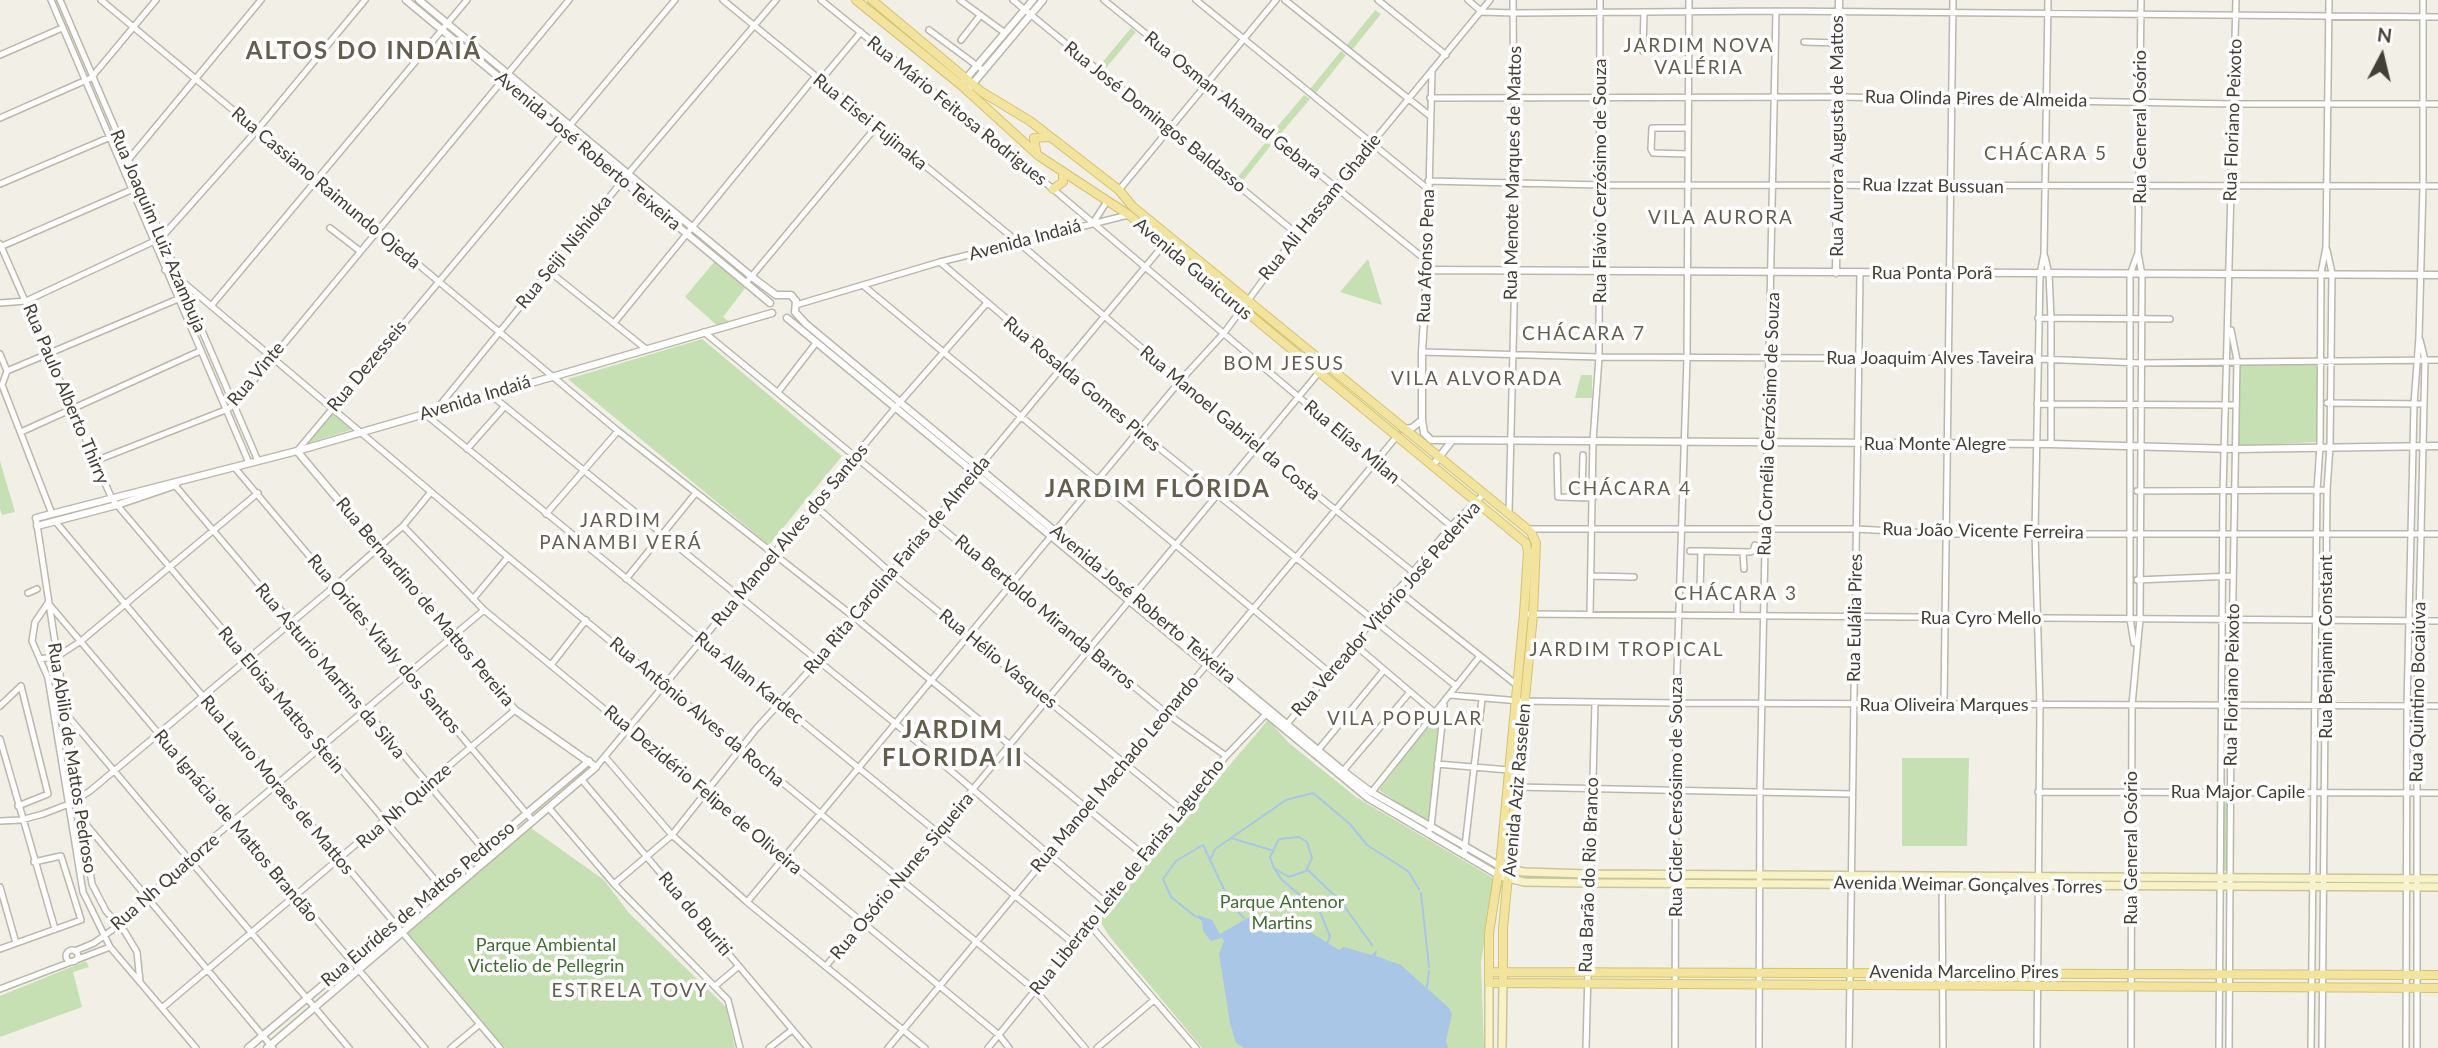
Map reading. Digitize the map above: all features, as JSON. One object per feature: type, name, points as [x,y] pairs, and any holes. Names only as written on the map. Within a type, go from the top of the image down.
[{"type":"main road","name":"Avenida Guaicurus","points":[[856,0],[967,85],[1052,137],[1121,187],[1132,206],[1240,309],[1323,368]]},
{"type":"main road","name":"Avenida Guaicurus","points":[[872,0],[967,85],[1039,156],[1106,203],[1167,240],[1247,299],[1323,368],[1481,497],[1526,542]]},
{"type":"main road","points":[[1039,156],[1034,147],[1034,138],[1052,137]]},
{"type":"main road","points":[[1053,189],[1063,182],[1063,173]]},
{"type":"main road","points":[[1106,203],[1113,200],[1121,187]]},
{"type":"main road","name":"Avenida Guaicurus","points":[[1481,497],[1495,502],[1530,531]]},
{"type":"main road","name":"Avenida Aziz Rasselen","points":[[1502,1048],[1505,873],[1536,544],[1530,531]]},
{"type":"main road","name":"Avenida Aziz Rasselen","points":[[1512,787],[1509,770],[1522,699],[1517,686],[1528,615],[1526,542]]},
{"type":"main road","name":"Avenida Aziz Rasselen","points":[[1489,1048],[1489,933],[1505,873]]},
{"type":"main road","name":"Avenida Weimar Gonçalves Torres","points":[[1505,873],[1589,878],[1942,880],[2131,877],[2221,883]]},
{"type":"main road","name":"Avenida Weimar Gonçalves Torres","points":[[2232,883],[2315,878],[2406,883]]},
{"type":"main road","name":"Avenida Weimar Gonçalves Torres","points":[[1942,880],[2037,886],[2131,887],[2232,883],[2324,887],[2416,883],[2438,879]]},
{"type":"main road","name":"Avenida Weimar Gonçalves Torres","points":[[2416,883],[2438,887]]},
{"type":"main road","name":"Avenida Marcelino Pires","points":[[1489,972],[1849,971],[2438,975]]},
{"type":"main road","name":"Avenida Marcelino Pires","points":[[1489,982],[2438,988]]},
{"type":"street","name":"Rua Joaquim Luiz Azambuja","points":[[51,0],[83,82],[228,409],[249,464]]},
{"type":"street","name":"Rua Joaquim Luiz Azambuja","points":[[60,0],[91,78],[129,159],[185,296],[258,461]]},
{"type":"street","name":"Rua Cassiano Raimundo Ojeda","points":[[101,0],[618,431],[854,617],[1145,856]]},
{"type":"street","points":[[0,118],[91,78],[156,0]]},
{"type":"street","points":[[129,159],[261,0]]},
{"type":"street","points":[[0,303],[26,301],[161,238],[258,129],[365,0]]},
{"type":"street","name":"Avenida José Roberto Teixeira","points":[[405,0],[570,124],[752,277],[776,295],[791,295],[796,308],[818,340]]},
{"type":"street","name":"Avenida José Roberto Teixeira","points":[[419,0],[448,23],[622,181],[771,303]]},
{"type":"street","points":[[193,313],[209,305],[467,0]]},
{"type":"street","name":"Rua Vinte","points":[[95,461],[228,409],[569,0]]},
{"type":"street","name":"Rua Dezesseis","points":[[297,451],[675,0]]},
{"type":"street","name":"Rua Eisei Fujinaka","points":[[723,0],[1018,242]]},
{"type":"street","name":"Rua Seiji Nishioka","points":[[436,410],[622,181],[776,0]]},
{"type":"street","name":"Rua Mário Feitosa Rodrigues","points":[[821,0],[1093,223]]},
{"type":"street","points":[[960,0],[979,17],[1005,33]]},
{"type":"street","name":"Rua José Domingos Baldasso","points":[[1013,0],[1297,234]]},
{"type":"street","points":[[967,85],[1028,12],[1033,0]]},
{"type":"street","points":[[981,68],[1005,33],[1043,0]]},
{"type":"street","name":"Rua Osman Ahamad Gebara","points":[[1104,0],[1427,261]]},
{"type":"street","points":[[1196,0],[1428,189]]},
{"type":"street","points":[[1121,187],[1276,0]]},
{"type":"street","points":[[1285,0],[1406,100],[1429,115]]},
{"type":"street","points":[[1378,0],[1446,55]]},
{"type":"street","points":[[1468,0],[1482,12],[1514,13],[1776,11],[2438,17]]},
{"type":"street","name":"Rua Ali Hassam Ghadie","points":[[747,902],[1138,431],[1224,333],[1297,234],[1490,0]]},
{"type":"street","name":"Rua Menote Marques de Mattos","points":[[1509,513],[1510,355],[1515,270],[1516,97],[1513,0]]},
{"type":"street","name":"Rua Flávio Cerzósimo de Souza","points":[[1590,614],[1593,441],[1599,357],[1600,0]]},
{"type":"street","name":"Rua Cider Cersósimo de Souza","points":[[1675,1048],[1676,702],[1682,442],[1687,358],[1689,0]]},
{"type":"street","name":"Rua Aurora Augusta de Mattos","points":[[1836,273],[1839,0]]},
{"type":"street","points":[[1944,704],[1945,443],[1951,272],[1953,0]]},
{"type":"street","points":[[2037,1048],[2040,706],[2035,533],[2038,318],[2040,274],[2044,254],[2048,0]]},
{"type":"street","name":"Rua General Osório","points":[[2131,1048],[2130,791],[2135,649],[2140,619],[2142,275],[2138,253],[2141,0]]},
{"type":"street","name":"Rua Floriano Peixoto","points":[[2224,973],[2220,707],[2236,0]]},
{"type":"street","name":"Rua Benjamin Constant","points":[[2311,1048],[2317,707],[2317,490],[2321,403],[2321,273],[2326,247],[2328,185],[2329,0]]},
{"type":"street","name":"Rua Quintino Bocaiúva","points":[[2406,1048],[2407,706],[2415,360],[2419,337],[2423,186],[2423,0]]},
{"type":"street","name":"Rua Cornélia Cerzósimo de Souza","points":[[1759,1048],[1760,791],[1775,183],[1776,11]]},
{"type":"street","points":[[1643,51],[1644,12]]},
{"type":"street","points":[[961,40],[979,17]]},
{"type":"street","points":[[0,55],[62,28]]},
{"type":"street","points":[[929,30],[981,68]]},
{"type":"street","points":[[614,323],[691,226],[817,79],[861,32]]},
{"type":"street","points":[[1804,42],[1839,43]]},
{"type":"street","name":"Rua Afonso Pena","points":[[1422,420],[1432,70]]},
{"type":"street","name":"Rua Olinda Pires de Almeida","points":[[1430,98],[1839,97],[2233,104],[2438,104]]},
{"type":"street","points":[[746,283],[876,127]]},
{"type":"street","points":[[1688,128],[1652,128],[1651,149],[1653,153],[1688,154]]},
{"type":"street","points":[[0,184],[108,138]]},
{"type":"street","points":[[114,150],[123,147]]},
{"type":"street","name":"Rua Izzat Bussuan","points":[[1428,181],[1951,187],[2438,186]]},
{"type":"street","points":[[0,246],[131,190]]},
{"type":"street","name":"Avenida Indaiá","points":[[1093,223],[1106,203]]},
{"type":"street","name":"Avenida Indaiá","points":[[796,308],[940,262],[1129,215]]},
{"type":"street","name":"Rua Elías Milan","points":[[1093,223],[1451,526]]},
{"type":"street","points":[[330,228],[360,251]]},
{"type":"street","name":"Rua Rita Carolina Farias de Almeida","points":[[614,884],[672,835],[740,748],[818,661],[1167,240]]},
{"type":"street","name":"Rua Manoel Gabriel da Costa","points":[[1018,242],[1257,447],[1413,572]]},
{"type":"street","name":"Rua Paulo Alberto Thirry","points":[[0,246],[117,505]]},
{"type":"street","name":"Rua Benjamin Constant","points":[[2322,1048],[2327,490],[2332,360],[2332,273],[2326,247]]},
{"type":"street","name":"Rua General Osório","points":[[2135,649],[2130,620],[2130,275],[2138,253]]},
{"type":"street","points":[[2044,254],[2049,274],[2051,318],[2051,444]]},
{"type":"street","name":"Rua Rosalda Gomes Pires","points":[[940,262],[1138,431],[1456,686]]},
{"type":"street","points":[[165,270],[177,277]]},
{"type":"street","name":"Rua Ponta Porã","points":[[1427,271],[2438,275]]},
{"type":"street","points":[[550,272],[646,349]]},
{"type":"street","name":"Rua Eulália Pires","points":[[1849,1048],[1860,272]]},
{"type":"street","name":"Rua Antônio Alves da Rocha","points":[[177,277],[509,557],[1035,990],[1084,1048]]},
{"type":"street","points":[[865,287],[1330,673]]},
{"type":"street","points":[[772,313],[771,303],[776,295]]},
{"type":"street","points":[[7,371],[177,299],[198,296]]},
{"type":"street","name":"Rua Manoel Alves dos Santos","points":[[596,767],[900,402],[986,304]]},
{"type":"street","points":[[787,318],[796,308]]},
{"type":"street","name":"Avenida José Roberto Teixeira","points":[[772,313],[787,318],[900,402],[1136,596],[1208,663],[1370,795],[1429,830],[1464,855],[1505,873]]},
{"type":"street","name":"Avenida Indaiá","points":[[36,522],[112,499],[297,451],[772,313]]},
{"type":"street","points":[[2038,318],[2170,319]]},
{"type":"street","name":"Rua Floriano Peixoto","points":[[2219,1048],[2232,883],[2231,707],[2237,360],[2230,323]]},
{"type":"street","name":"Rua Bertoldo Miranda Barros","points":[[704,332],[1166,713],[1226,756]]},
{"type":"street","name":"Rua Quintino Bocaiúva","points":[[2417,1048],[2417,706],[2425,360],[2419,337]]},
{"type":"street","points":[[778,392],[818,340],[1051,538],[1208,663]]},
{"type":"street","points":[[21,432],[200,351]]},
{"type":"street","name":"Rua Joaquim Alves Taveira","points":[[1422,352],[1687,358],[2050,359],[2141,363],[2438,360]]},
{"type":"street","points":[[0,354],[7,371],[2,385]]},
{"type":"street","name":"Rua Osório Nunes Siqueira","points":[[826,967],[1323,368]]},
{"type":"street","name":"Rua Lauro Moraes de Mattos","points":[[2,385],[54,517],[277,787],[500,1048]]},
{"type":"street","points":[[491,395],[896,724],[1106,903]]},
{"type":"street","points":[[2321,403],[2424,404]]},
{"type":"street","points":[[2037,404],[2236,405]]},
{"type":"street","points":[[467,449],[505,406]]},
{"type":"street","name":"Rua Allan Kardec","points":[[425,414],[937,835],[1073,943]]},
{"type":"street","points":[[1400,433],[1422,420],[1427,438],[1451,442],[1436,461]]},
{"type":"street","points":[[546,513],[618,431]]},
{"type":"street","name":"Rua Manoel Machado Leonardo","points":[[888,1048],[937,985],[1087,810],[1400,433]]},
{"type":"street","name":"Rua Monte Alegre","points":[[1451,442],[1945,443],[2235,449],[2438,446]]},
{"type":"street","name":"Rua Bernardino de Mattos Pereira","points":[[297,451],[515,710],[596,767]]},
{"type":"street","points":[[1582,498],[1583,455]]},
{"type":"street","points":[[1558,456],[1558,498],[1593,498]]},
{"type":"street","name":"Rua Orides Vitaly dos Santos","points":[[234,468],[258,493],[533,821]]},
{"type":"street","name":"Avenida Indaiá","points":[[54,517],[117,505],[176,484]]},
{"type":"street","name":"Rua Asturio Martins da Silva","points":[[176,484],[490,857]]},
{"type":"street","points":[[2130,491],[2327,490]]},
{"type":"street","points":[[1495,502],[1505,498],[1508,491]]},
{"type":"street","points":[[0,821],[21,821],[70,805],[115,772],[403,526],[431,492]]},
{"type":"street","points":[[40,659],[58,656],[81,641],[258,493]]},
{"type":"street","points":[[626,579],[695,494]]},
{"type":"street","name":"Rua Vereador Vitório José Pederiva","points":[[1285,727],[1451,526],[1481,497]]},
{"type":"street","name":"Rua Eloisa Mattos Stein","points":[[117,505],[444,891]]},
{"type":"street","name":"Rua Hélio Vasques","points":[[815,506],[891,573],[1182,810]]},
{"type":"street","name":"Rua Abilio de Mattos Pedroso","points":[[36,522],[58,656],[64,712],[96,894],[137,951],[140,982]]},
{"type":"street","name":"Rua Dezidério Felipe de Oliveira","points":[[403,526],[484,610],[999,1035],[1009,1048]]},
{"type":"street","name":"Rua João Vicente Ferreira","points":[[1530,531],[1593,527],[1857,529],[1945,534],[2438,534]]},
{"type":"street","points":[[1690,551],[1743,552],[1753,551],[1755,545]]},
{"type":"street","points":[[1701,551],[1700,597],[1737,594],[1737,617]]},
{"type":"street","points":[[1743,552],[1744,569]]},
{"type":"street","points":[[473,599],[509,557]]},
{"type":"street","points":[[1591,576],[1634,577]]},
{"type":"street","points":[[2130,580],[2233,576]]},
{"type":"street","points":[[28,593],[37,589]]},
{"type":"street","points":[[1397,590],[1517,686]]},
{"type":"street","name":"Rua Abilio de Mattos Pedroso","points":[[48,603],[40,613],[32,641],[48,678],[83,892],[110,947],[196,1048]]},
{"type":"street","name":"Rua Ignácia de Mattos Brandão","points":[[48,603],[425,1048]]},
{"type":"street","name":"Rua Nh Quatorze","points":[[68,952],[94,943],[119,925],[188,859],[410,676],[484,610]]},
{"type":"street","name":"Rua Cyro Mello","points":[[1528,615],[2438,621]]},
{"type":"street","points":[[551,665],[586,620]]},
{"type":"street","points":[[34,629],[51,626]]},
{"type":"street","points":[[1355,645],[1435,713]]},
{"type":"street","points":[[1370,795],[1444,705],[1480,656]]},
{"type":"street","points":[[1319,749],[1384,670]]},
{"type":"street","points":[[0,706],[20,686],[48,794],[18,806]]},
{"type":"street","points":[[1343,771],[1410,692]]},
{"type":"street","name":"Rua Oliveira Marques","points":[[1450,695],[1482,699],[1763,704],[2438,706]]},
{"type":"street","points":[[1464,855],[1482,699]]},
{"type":"street","name":"Rua Barão do Rio Branco","points":[[1586,1048],[1595,702]]},
{"type":"street","points":[[1429,830],[1444,705]]},
{"type":"street","name":"Rua Nh Quinze","points":[[162,1008],[515,710]]},
{"type":"street","points":[[64,712],[349,1048]]},
{"type":"street","name":"Rua Liberato Leite de Farias Laguecho","points":[[988,1048],[1226,756],[1268,712]]},
{"type":"street","name":"Avenida José Roberto Teixeira","points":[[1285,727],[1319,749],[1370,795]]},
{"type":"street","points":[[0,739],[21,821],[55,929]]},
{"type":"street","points":[[606,758],[672,835],[747,902],[925,1048]]},
{"type":"street","name":"Rua Eurídes de Mattos Pedroso","points":[[270,1047],[401,932],[526,813],[589,761]]},
{"type":"street","points":[[1437,764],[1509,770]]},
{"type":"street","name":"Rua Eurídes de Mattos Pedroso","points":[[248,1048],[394,925],[490,857],[596,767]]},
{"type":"street","name":"Rua do Buriti","points":[[582,780],[808,1048]]},
{"type":"street","points":[[1512,787],[1852,794]]},
{"type":"street","name":"Rua Major Capile","points":[[2038,792],[2438,793]]},
{"type":"street","points":[[549,808],[614,884],[715,986],[732,1008],[740,1048]]},
{"type":"street","points":[[82,819],[146,899],[263,1035],[270,1047]]},
{"type":"street","name":"Avenida José Roberto Teixeira","points":[[1429,830],[1467,847],[1505,873]]},
{"type":"street","points":[[0,949],[81,920],[61,856],[34,862]]},
{"type":"street","points":[[1942,880],[1943,1048]]},
{"type":"street","points":[[0,887],[16,943]]},
{"type":"street","points":[[1090,925],[1196,1048]]},
{"type":"street","points":[[94,943],[99,953]]},
{"type":"street","points":[[0,989],[110,947]]},
{"type":"street","points":[[75,951],[78,957],[75,961]]},
{"type":"street","points":[[122,959],[132,958],[137,951]]},
{"type":"street","points":[[68,952],[68,960],[75,961]]},
{"type":"street","points":[[48,972],[68,952]]},
{"type":"street","points":[[715,986],[739,966]]},
{"type":"street","name":"Rua Floriano Peixoto","points":[[2223,986],[2229,1048]]},
{"type":"street","points":[[1097,1048],[1154,1000]]},
{"type":"street","points":[[451,1048],[480,1024]]},
{"type":"street","points":[[769,1048],[792,1030]]},
{"type":"green space","points":[[1375,10],[1381,14],[1352,50],[1346,46]]},
{"type":"green space","points":[[1131,28],[1136,32],[1106,68],[1101,64]]},
{"type":"green space","points":[[1341,51],[1346,55],[1315,94],[1310,89]]},
{"type":"green space","points":[[1304,95],[1310,99],[1277,138],[1272,133]]},
{"type":"green space","points":[[1266,142],[1271,145],[1242,182],[1237,178]]},
{"type":"green space","points":[[1368,259],[1382,305],[1340,292]]},
{"type":"green space","points":[[715,261],[746,287],[723,317],[731,323],[718,326],[685,297]]},
{"type":"green space","points":[[702,339],[842,456],[769,545],[568,379]]},
{"type":"green space","points":[[2239,362],[2317,364],[2317,442],[2237,446]]},
{"type":"green space","points":[[1581,375],[1592,375],[1592,398],[1575,398]]},
{"type":"green space","points":[[334,410],[354,429],[308,443]]},
{"type":"green space","points":[[0,461],[15,512],[2,515],[0,509]]},
{"type":"green space","points":[[1437,718],[1439,725],[1429,823],[1379,790],[1433,719]]},
{"type":"green space","name":"Parque Antenor Martins","points":[[1268,720],[1289,743],[1356,797],[1495,879],[1481,963],[1484,1048],[1202,1048],[1109,936],[1100,921],[1109,907]]},
{"type":"green space","points":[[1902,758],[1969,758],[1967,846],[1902,846]]},
{"type":"green space","points":[[2223,797],[2228,797],[2228,871],[2222,871]]},
{"type":"green space","name":"Parque Ambiental Victelio de Pellegrin","points":[[531,828],[604,880],[629,913],[726,1007],[735,1048],[505,1048],[405,931]]},
{"type":"green space","points":[[86,961],[89,967],[73,972],[82,1007],[0,1037],[0,996]]},
{"type":"water","points":[[1198,915],[1212,920],[1220,934],[1251,916],[1281,926],[1287,924],[1307,930],[1339,950],[1344,947],[1371,955],[1377,950],[1376,956],[1401,965],[1449,1008],[1452,1014],[1446,1041],[1448,1048],[1244,1048],[1236,1043],[1230,1023],[1219,954],[1224,941],[1222,938],[1211,941],[1203,931],[1202,921],[1196,917]]},
{"type":"waterway","points":[[1231,838],[1286,800],[1313,793],[1350,824],[1367,845],[1408,871],[1419,889]]},
{"type":"waterway","points":[[1274,868],[1289,877],[1306,871],[1312,858],[1307,842],[1299,837],[1279,839],[1270,857],[1274,868],[1282,880],[1320,912],[1330,936],[1327,944]]},
{"type":"waterway","points":[[1211,858],[1215,849],[1231,838],[1271,850]]},
{"type":"waterway","points":[[1196,917],[1171,897],[1163,879],[1176,861],[1203,845],[1231,904],[1244,918]]},
{"type":"waterway","points":[[1308,870],[1342,903],[1372,945]]},
{"type":"waterway","points":[[1498,898],[1501,886]]},
{"type":"waterway","points":[[1421,893],[1429,967]]},
{"type":"waterway","points":[[1427,987],[1429,971]]},
{"type":"district","name":"ALTOS DO INDAIÁ","points":[[364,51]]},
{"type":"district","name":"JARDIM NOVA VALÉRIA","points":[[1699,57]]},
{"type":"district","name":"CHÁCARA 5","points":[[2046,154]]},
{"type":"district","name":"VILA AURORA","points":[[1721,218]]},
{"type":"district","name":"CHÁCARA 7","points":[[1584,334]]},
{"type":"district","name":"BOM JESUS","points":[[1284,364]]},
{"type":"district","name":"VILA ALVORADA","points":[[1477,379]]},
{"type":"district","name":"JARDIM FLÓRIDA","points":[[1158,489]]},
{"type":"district","name":"CHÁCARA 4","points":[[1630,489]]},
{"type":"district","name":"JARDIM PANAMBI VERÁ","points":[[621,532]]},
{"type":"district","name":"CHÁCARA 3","points":[[1736,594]]},
{"type":"district","name":"JARDIM TROPICAL","points":[[1627,650]]},
{"type":"district","name":"VILA POPULAR","points":[[1405,719]]},
{"type":"district","name":"JARDIM FLORIDA II","points":[[953,744]]},
{"type":"district","name":"ESTRELA TOVY","points":[[630,991]]}]
